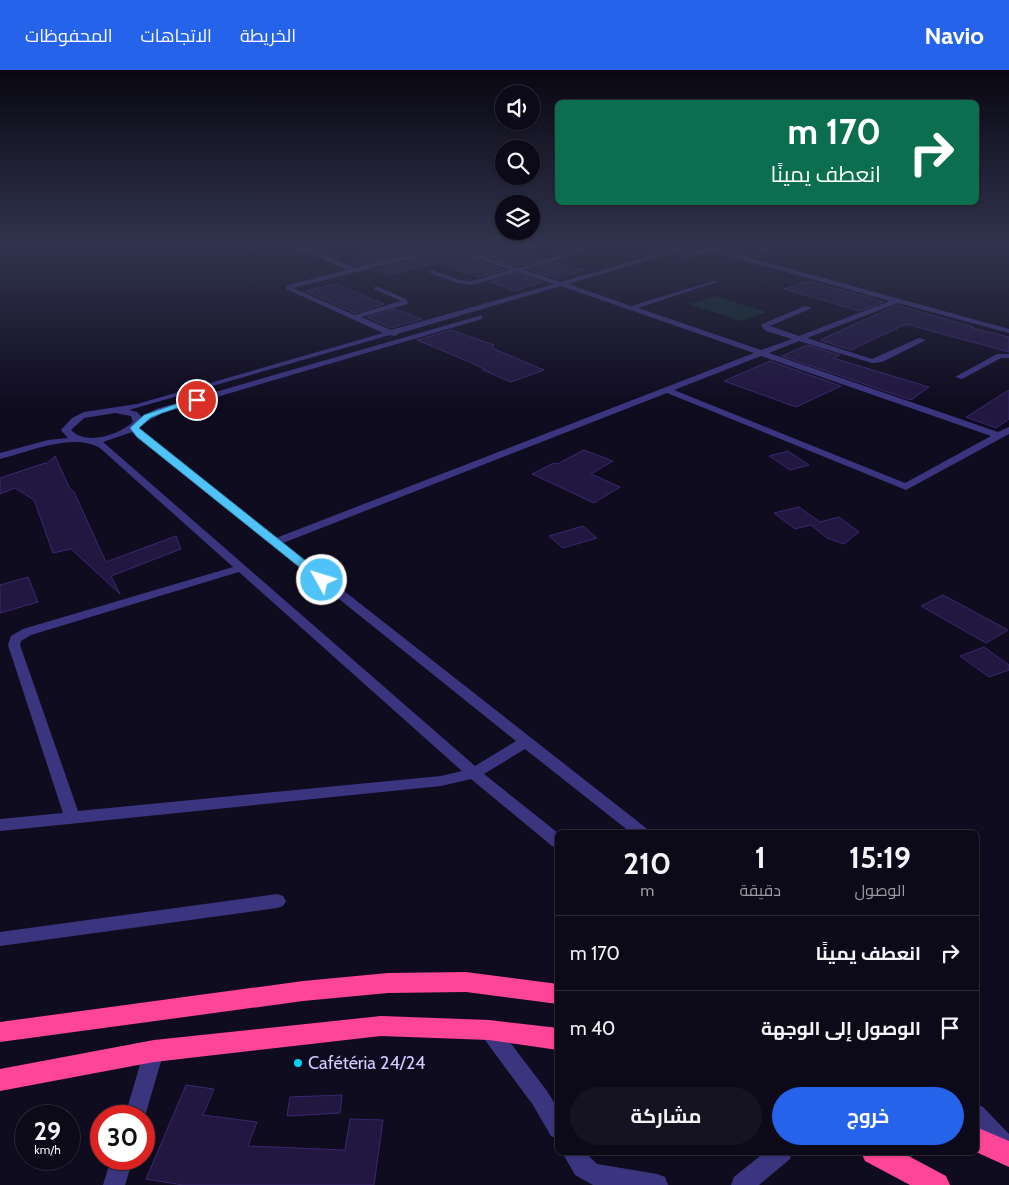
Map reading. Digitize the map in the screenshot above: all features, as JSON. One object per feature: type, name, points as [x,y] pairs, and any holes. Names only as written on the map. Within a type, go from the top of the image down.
[{"type":"highway","points":[[0,1032],[303,991],[388,983],[466,982],[552,989]]},
{"type":"highway","points":[[0,1080],[154,1051],[382,1026],[489,1030],[555,1040]]},
{"type":"highway","points":[[979,1140],[1009,1152]]},
{"type":"highway","points":[[880,1155],[937,1185]]},
{"type":"street","points":[[311,298],[405,338]]},
{"type":"street","points":[[355,317],[405,302],[399,298]]},
{"type":"street","points":[[39,445],[55,438],[66,430],[68,425],[82,416],[138,406],[512,298]]},
{"type":"street","points":[[0,456],[56,441],[88,440],[117,436],[159,411],[540,298]]},
{"type":"street","points":[[603,298],[999,436]]},
{"type":"street","points":[[631,308],[662,298]]},
{"type":"street","points":[[891,298],[1009,331]]},
{"type":"street","points":[[276,542],[898,300]]},
{"type":"street","points":[[808,308],[766,325],[769,329],[875,361],[922,340]]},
{"type":"street","points":[[959,377],[1000,356],[1009,356]]},
{"type":"street","points":[[667,390],[906,487],[1009,430]]},
{"type":"street","points":[[115,410],[134,414],[138,418],[136,425],[140,435],[637,830]]},
{"type":"street","points":[[66,430],[74,437],[103,446],[474,773],[555,840]]},
{"type":"street","points":[[72,817],[14,645],[15,639],[27,632],[242,568]]},
{"type":"street","points":[[0,825],[425,783],[474,773],[525,742]]},
{"type":"street","points":[[0,939],[276,901]]},
{"type":"street","points":[[489,1030],[540,1098],[555,1124]]},
{"type":"street","points":[[137,1105],[154,1051]]},
{"type":"street","points":[[979,1117],[1009,1152]]},
{"type":"street","points":[[574,1155],[583,1168],[593,1174],[657,1185]]},
{"type":"street","points":[[742,1185],[778,1155]]},
{"type":"street","points":[[114,1185],[119,1170]]},
{"type":"green space","points":[[709,298],[721,298],[766,312],[741,321],[690,304]]},
{"type":"building","points":[[322,298],[370,298],[384,304],[355,313]]},
{"type":"building","points":[[815,298],[871,298],[883,302],[860,311]]},
{"type":"building","points":[[897,305],[974,327],[972,328],[1009,337],[1009,352],[906,324],[851,350],[820,340]]},
{"type":"building","points":[[395,309],[422,319],[391,328],[367,317]]},
{"type":"building","points":[[451,330],[494,345],[492,348],[544,370],[511,382],[417,340]]},
{"type":"building","points":[[807,345],[840,355],[833,358],[929,387],[911,400],[782,356]]},
{"type":"building","points":[[770,361],[841,386],[796,407],[724,381]]},
{"type":"building","points":[[1009,390],[1009,419],[996,428],[966,417]]},
{"type":"building","points":[[584,450],[613,461],[591,474],[620,487],[594,503],[532,474],[554,463],[557,464]]},
{"type":"building","points":[[788,451],[809,465],[790,470],[769,456]]},
{"type":"building","points":[[55,456],[70,489],[74,492],[106,562],[176,536],[181,549],[111,576],[120,594],[71,549],[53,553],[34,500],[15,488],[0,494],[0,478],[46,464]]},
{"type":"building","points":[[799,507],[820,522],[839,517],[859,532],[844,544],[827,538],[811,525],[795,529],[774,513]]},
{"type":"building","points":[[583,526],[597,538],[563,548],[549,536]]},
{"type":"building","points":[[28,577],[38,602],[0,613],[0,585]]},
{"type":"building","points":[[943,595],[1008,630],[986,643],[921,606]]},
{"type":"building","points":[[984,647],[1009,665],[1009,670],[989,677],[960,656]]},
{"type":"building","points":[[186,1085],[214,1089],[203,1115],[257,1122],[248,1146],[345,1150],[350,1119],[383,1120],[374,1185],[183,1185],[146,1179],[150,1170],[155,1170],[155,1158]]},
{"type":"building","points":[[342,1095],[340,1113],[287,1116],[290,1097]]},
{"type":"place","name":"Cafétéria 24/24","points":[[298,1063]]},
{"type":"route","points":[[197,400],[159,411],[138,423],[134,428],[140,435],[322,580]]}]
